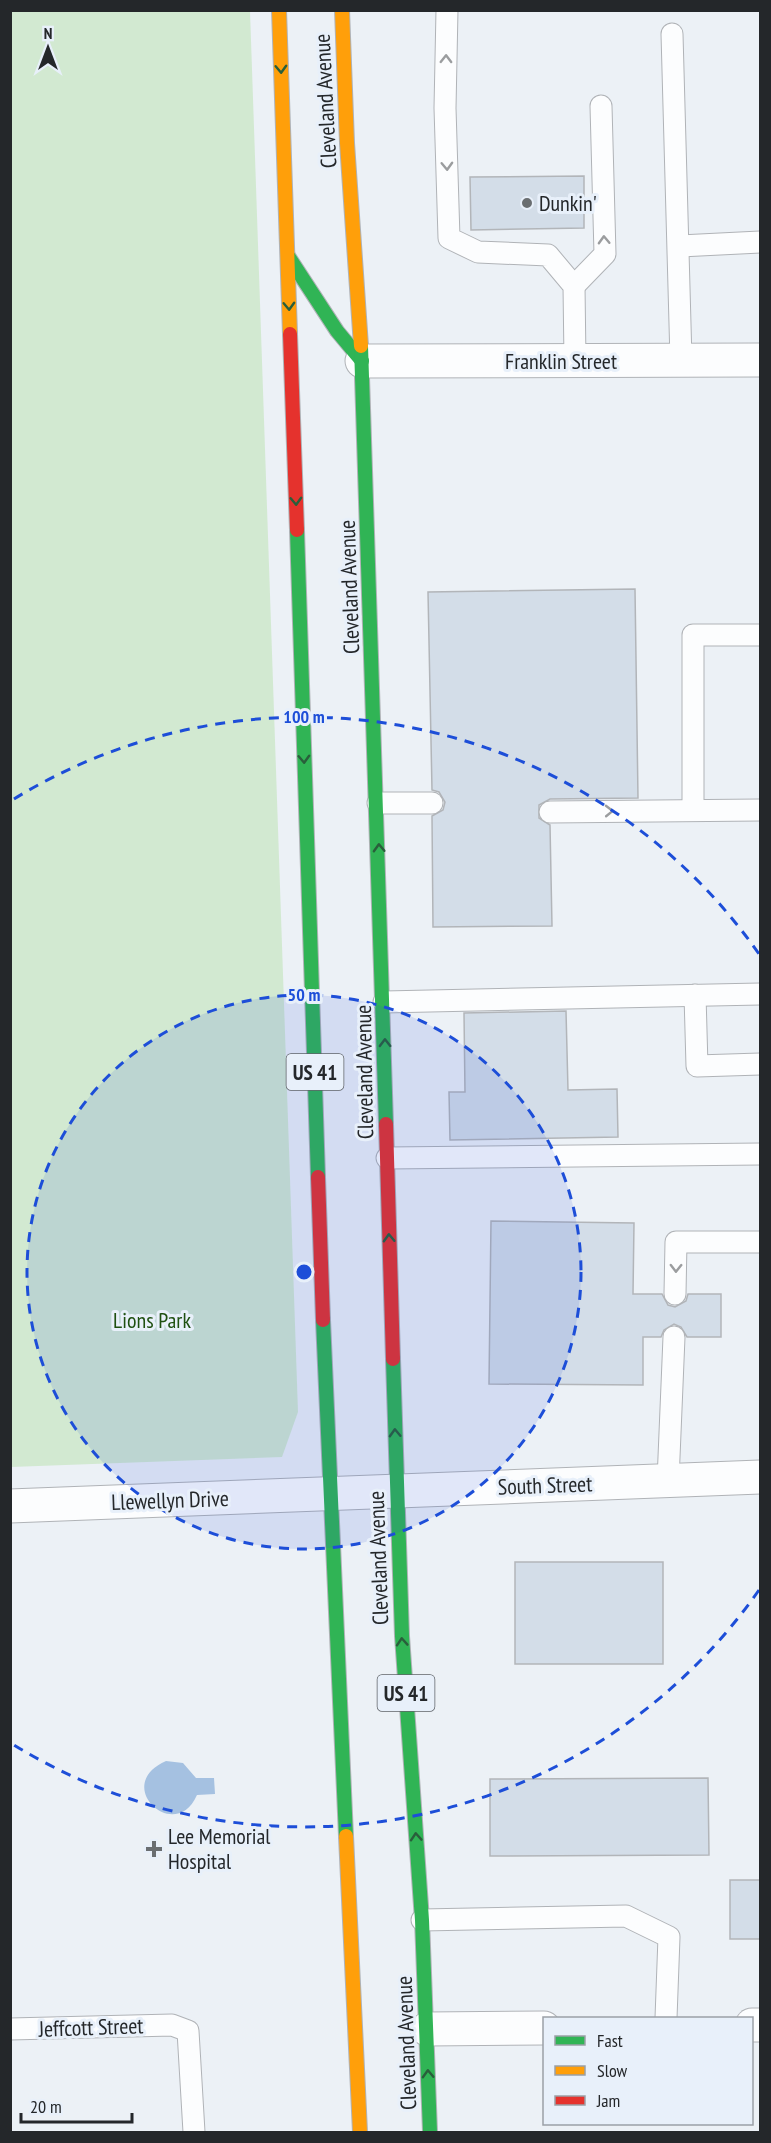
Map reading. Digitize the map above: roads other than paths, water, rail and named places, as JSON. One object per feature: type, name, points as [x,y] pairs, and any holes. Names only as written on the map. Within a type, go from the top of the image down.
[{"type":"main road","name":"Cleveland Avenue","points":[[279,10],[329,1494],[360,2133]]},
{"type":"main road","name":"Cleveland Avenue","points":[[342,10],[347,143],[362,361],[378,803],[396,1491],[402,1636],[422,1920],[430,2133]]},
{"type":"main road","points":[[288,256],[337,331],[362,361]]},
{"type":"street","name":"Franklin Street","points":[[362,361],[760,360]]},
{"type":"street","name":"South Street","points":[[329,1494],[760,1477]]},
{"type":"street","name":"Llewellyn Drive","points":[[10,1506],[329,1494]]},
{"type":"street","points":[[427,2029],[543,2028]]},
{"type":"lane","points":[[447,10],[445,108],[450,238],[478,252],[548,255],[574,286],[575,361]]},
{"type":"lane","points":[[672,34],[680,246],[681,360]]},
{"type":"lane","points":[[574,286],[605,254],[601,106]]},
{"type":"lane","points":[[680,246],[760,242]]},
{"type":"lane","points":[[693,810],[693,635],[760,635]]},
{"type":"lane","points":[[378,803],[432,803]]},
{"type":"lane","points":[[550,812],[760,810]]},
{"type":"lane","points":[[384,1002],[760,994]]},
{"type":"lane","points":[[695,995],[698,1066],[760,1064]]},
{"type":"lane","points":[[387,1158],[760,1154]]},
{"type":"lane","points":[[675,1294],[676,1242],[760,1242]]},
{"type":"lane","points":[[668,1481],[674,1344]]},
{"type":"lane","points":[[422,1920],[626,1916],[669,1937],[666,2017]]},
{"type":"lane","name":"Jeffcott Street","points":[[10,2029],[172,2025],[188,2031],[194,2133]]},
{"type":"water","points":[[166,1761],[183,1763],[196,1778],[214,1778],[215,1794],[197,1795],[187,1809],[175,1814],[163,1813],[153,1806],[146,1795],[145,1783],[151,1771]]},
{"type":"place","name":"Dunkin'","points":[[527,203]]},
{"type":"place","name":"Lee Memorial Hospital","points":[[154,1849]]},
{"type":"park label","name":"Lions Park","points":[[152,1320]]}]
